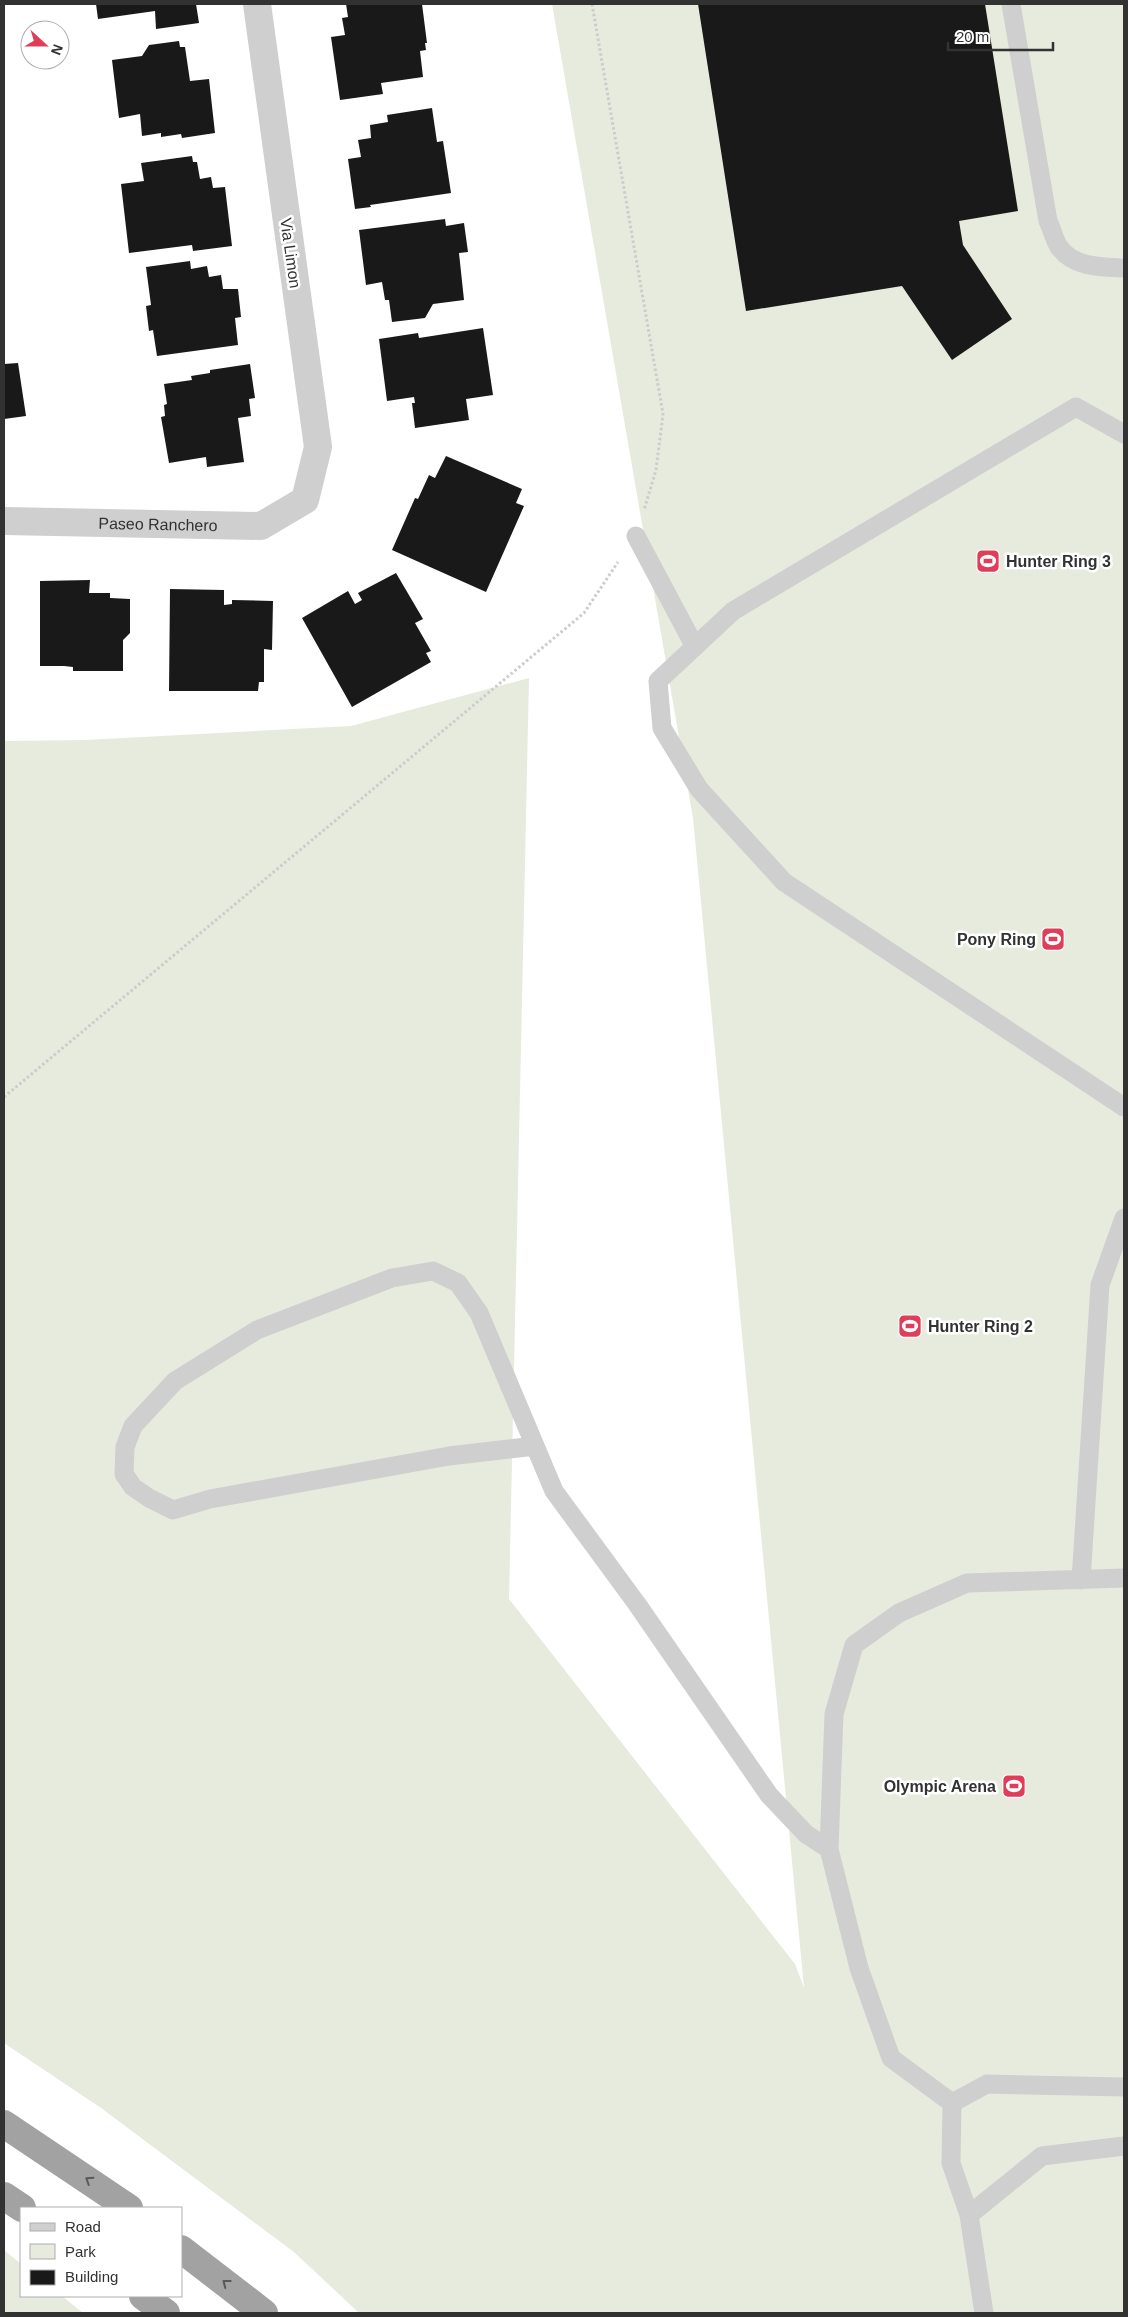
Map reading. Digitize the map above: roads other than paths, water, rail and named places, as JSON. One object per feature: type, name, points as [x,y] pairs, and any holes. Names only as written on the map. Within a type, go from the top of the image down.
[{"type":"highway","points":[[4,2124],[128,2207]]},
{"type":"highway","points":[[4,2196],[20,2207]]},
{"type":"highway","points":[[182,2250],[264,2313]]},
{"type":"highway","points":[[144,2297],[166,2313]]},
{"type":"street","name":"Via Limon","points":[[258,4],[318,448],[306,500]]},
{"type":"street","name":"Paseo Ranchero","points":[[4,521],[261,526],[306,500]]},
{"type":"lane","points":[[1011,4],[1048,221],[1060,248],[1076,260],[1093,267],[1124,268]]},
{"type":"lane","points":[[1124,434],[1076,407],[733,611],[658,681],[662,728],[699,790],[784,882],[1124,1107]]},
{"type":"lane","points":[[636,536],[695,647]]},
{"type":"lane","points":[[1081,1580],[1100,1285],[1124,1218]]},
{"type":"lane","points":[[535,1446],[449,1456],[210,1499],[173,1510],[149,1498],[133,1487],[124,1474],[125,1447],[133,1426],[175,1381],[257,1330],[392,1278],[433,1271],[458,1283],[479,1313],[554,1491],[637,1604],[769,1795],[806,1834],[829,1849]]},
{"type":"lane","points":[[952,2103],[891,2058],[858,1968],[829,1849],[834,1714],[854,1645],[899,1613],[967,1583],[1124,1578]]},
{"type":"lane","points":[[952,2103],[987,2084],[1124,2087]]},
{"type":"lane","points":[[952,2103],[951,2163],[969,2215],[984,2313]]},
{"type":"lane","points":[[969,2215],[1042,2156],[1124,2146]]},
{"type":"place","name":"Hunter Ring 3","points":[[988,561]]},
{"type":"place","name":"Pony Ring","points":[[1053,939]]},
{"type":"place","name":"Hunter Ring 2","points":[[910,1326]]},
{"type":"place","name":"Olympic Arena","points":[[1014,1786]]}]
